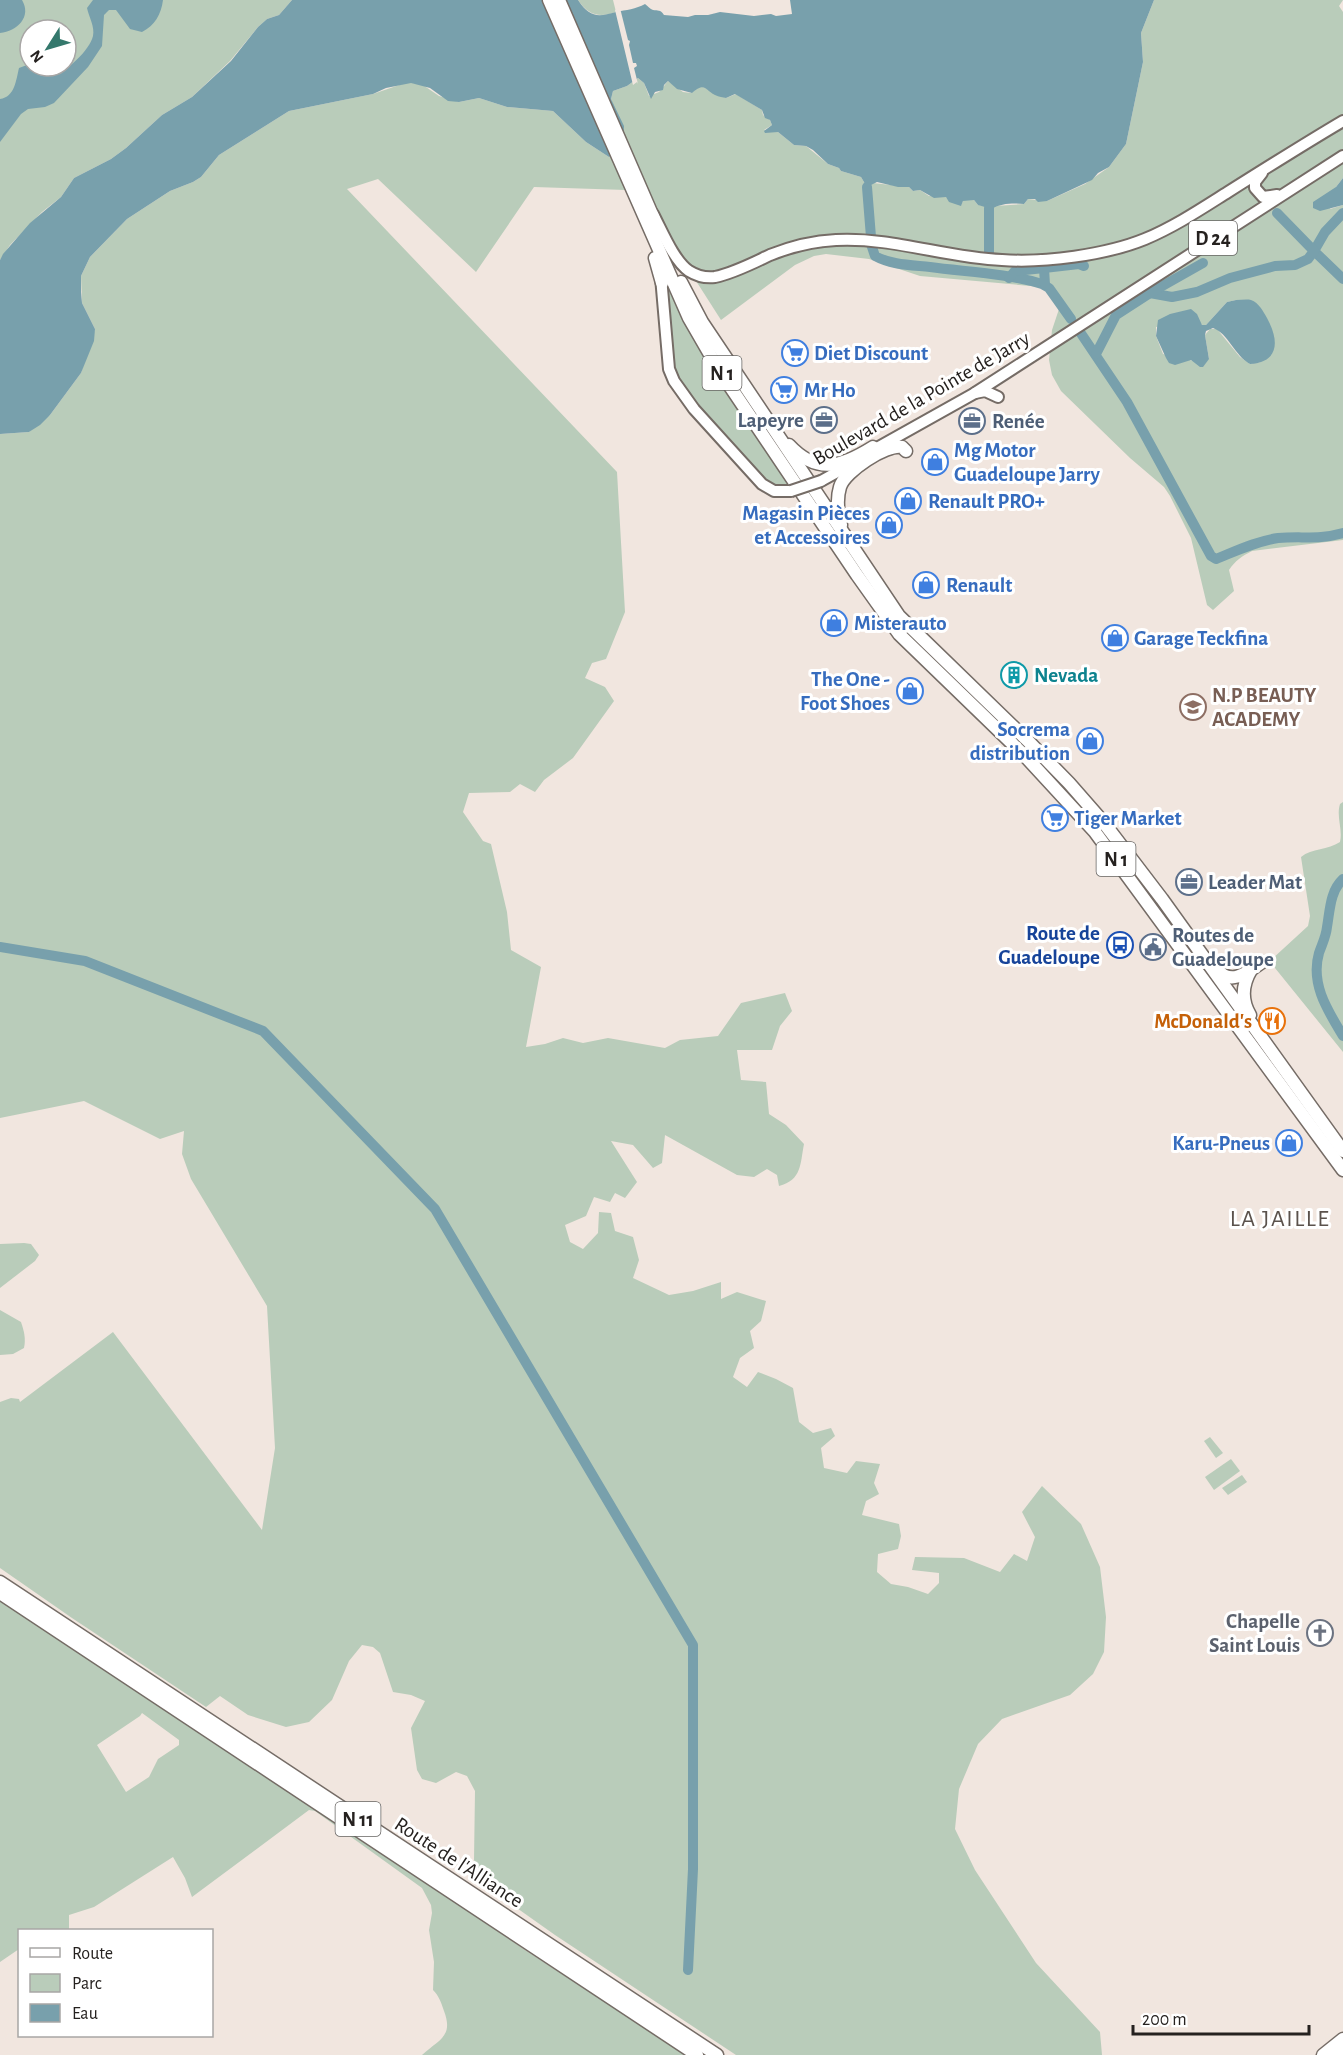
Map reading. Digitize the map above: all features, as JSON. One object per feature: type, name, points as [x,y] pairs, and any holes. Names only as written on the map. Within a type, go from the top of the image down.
[{"type":"highway","name":"N 1","points":[[548,0],[630,179],[702,322],[899,616],[1069,783],[1104,823],[1162,899],[1282,1067],[1292,1090],[1343,1170]]},
{"type":"highway","name":"N 1","points":[[559,0],[630,179]]},
{"type":"highway","points":[[630,179],[662,283]]},
{"type":"highway","name":"N 1","points":[[650,219],[672,280],[703,343],[888,619],[912,647],[1078,812],[1292,1090],[1343,1151]]},
{"type":"highway","points":[[741,381],[765,410],[790,447],[804,458],[828,466],[836,466],[873,447]]},
{"type":"highway","points":[[843,532],[838,504],[841,485],[846,477],[860,465],[893,447],[902,447],[906,451]]},
{"type":"highway","points":[[1162,899],[1175,912],[1223,976],[1235,978],[1257,966],[1244,988],[1246,1006],[1282,1067]]},
{"type":"highway","points":[[1292,1090],[1343,1138]]},
{"type":"highway","points":[[1292,1090],[1328,1157],[1329,1165]]},
{"type":"highway","name":"Route de l'Alliance","points":[[0,1582],[717,2055]]},
{"type":"highway","name":"Route de l'Alliance","points":[[0,1593],[697,2055]]},
{"type":"highway","points":[[1323,2055],[1343,2039]]},
{"type":"highway","points":[[1336,2055],[1343,2050]]},
{"type":"main road","name":"D 24","points":[[650,219],[684,266],[698,276],[707,277],[715,277],[736,270],[792,248],[832,240],[891,242],[1002,261],[1050,260],[1143,240],[1192,215],[1343,121]]},
{"type":"main road","name":"Boulevard de la Pointe de Jarry","points":[[650,219],[662,283],[669,369],[674,381],[694,409],[762,484],[774,491],[791,490],[821,481],[975,393],[1343,156]]},
{"type":"main road","points":[[1268,166],[1255,183],[1257,192],[1265,198],[1284,193]]},
{"type":"main road","points":[[1228,192],[1245,189],[1253,197],[1252,208],[1242,220]]},
{"type":"main road","points":[[975,393],[985,391],[998,397]]},
{"type":"green space","points":[[0,0],[292,0],[279,15],[267,19],[258,27],[230,61],[192,97],[162,115],[111,159],[74,178],[61,197],[42,212],[10,245],[0,260]]},
{"type":"green space","points":[[578,0],[613,0],[616,12],[604,15],[594,14]]},
{"type":"green space","points":[[1154,0],[1343,0],[1339,6],[1343,12],[1343,178],[1336,187],[1330,209],[1343,205],[1343,540],[1248,553],[1236,561],[1229,570],[1234,591],[1213,610],[1207,605],[1191,538],[1164,487],[1130,458],[1061,391],[1052,375],[1049,360],[1052,330],[1059,309],[1052,296],[1042,287],[920,276],[869,259],[826,254],[814,256],[795,265],[721,320],[675,248],[623,134],[611,99],[613,91],[627,86],[638,78],[644,83],[649,96],[659,92],[668,81],[683,92],[691,93],[703,87],[726,98],[736,94],[762,110],[763,115],[770,120],[772,125],[764,130],[778,132],[794,145],[806,146],[828,164],[861,177],[864,182],[909,187],[913,191],[920,190],[929,196],[946,197],[961,205],[966,199],[974,200],[978,205],[1024,204],[1028,199],[1047,201],[1085,184],[1109,167],[1126,144],[1143,62],[1141,33]],"holes":[[[1236,300],[1261,362],[1250,364],[1240,357],[1217,329],[1210,329],[1205,335],[1209,359],[1194,361],[1163,354],[1156,336],[1156,327],[1199,321],[1202,325],[1206,325],[1227,302]]]},
{"type":"green space","points":[[408,82],[423,85],[439,96],[459,102],[479,98],[507,107],[553,111],[586,142],[609,157],[611,156],[626,190],[534,187],[476,272],[378,179],[347,189],[617,472],[625,612],[606,659],[592,663],[585,678],[605,687],[614,701],[573,758],[544,780],[535,792],[520,784],[510,792],[469,793],[463,812],[483,841],[491,844],[507,912],[511,950],[541,967],[526,1047],[563,1038],[583,1043],[608,1038],[665,1048],[680,1040],[718,1036],[741,1003],[785,993],[792,1011],[780,1026],[772,1050],[737,1050],[741,1080],[766,1082],[769,1114],[786,1125],[804,1144],[799,1170],[792,1180],[779,1186],[777,1175],[767,1169],[754,1177],[737,1175],[665,1135],[662,1163],[653,1168],[633,1145],[611,1141],[637,1182],[625,1198],[615,1193],[610,1202],[594,1197],[586,1216],[565,1225],[570,1242],[583,1249],[598,1233],[599,1212],[611,1213],[615,1231],[633,1237],[639,1260],[633,1278],[669,1295],[693,1291],[721,1282],[721,1299],[737,1292],[766,1301],[761,1321],[750,1331],[754,1348],[740,1358],[733,1377],[747,1387],[758,1372],[793,1388],[799,1422],[813,1433],[831,1428],[835,1436],[821,1448],[824,1468],[847,1473],[856,1461],[880,1464],[874,1483],[879,1494],[866,1501],[862,1515],[899,1524],[901,1536],[898,1549],[878,1554],[877,1572],[891,1584],[928,1594],[939,1583],[939,1573],[912,1570],[915,1557],[964,1558],[1000,1572],[1014,1554],[1027,1561],[1035,1537],[1022,1512],[1042,1486],[1081,1524],[1100,1567],[1106,1617],[1104,1652],[1093,1674],[1070,1695],[1002,1719],[978,1744],[959,1789],[955,1829],[975,1870],[1036,1963],[1100,2032],[1102,2055],[736,2055],[555,1935],[489,1887],[474,1860],[475,1791],[467,1776],[456,1772],[436,1783],[422,1779],[417,1770],[411,1728],[425,1701],[411,1695],[393,1692],[380,1653],[373,1647],[362,1645],[349,1661],[332,1700],[309,1722],[286,1727],[248,1715],[220,1696],[206,1707],[0,1568],[0,1402],[11,1398],[19,1399],[20,1402],[113,1332],[262,1530],[275,1448],[267,1306],[191,1179],[182,1154],[184,1131],[160,1139],[84,1101],[0,1118],[0,434],[29,432],[50,415],[81,373],[95,329],[82,303],[81,276],[90,257],[127,219],[170,191],[201,177],[219,155],[289,111],[373,94]]},
{"type":"green space","points":[[666,277],[794,485],[777,487],[769,483],[680,385],[671,364]]},
{"type":"green space","points":[[691,310],[874,586],[1067,787],[1128,861],[1343,1157],[1343,1164],[1130,871],[889,615],[724,369]]},
{"type":"green space","points":[[1343,802],[1343,1052],[1271,960],[1308,926],[1310,916],[1301,857],[1340,842],[1339,809]]},
{"type":"green space","points":[[0,1244],[31,1244],[39,1255],[35,1261],[0,1288]]},
{"type":"green space","points":[[0,1310],[21,1322],[23,1328],[24,1348],[13,1354],[0,1355]]},
{"type":"green space","points":[[1210,1437],[1223,1453],[1216,1458],[1204,1441]]},
{"type":"green space","points":[[1231,1459],[1240,1471],[1214,1490],[1205,1477]]},
{"type":"green space","points":[[1242,1475],[1247,1482],[1228,1495],[1222,1488]]},
{"type":"green space","points":[[0,1597],[318,1808],[525,1950],[687,2055],[422,2055],[443,2037],[447,2027],[442,2005],[433,1990],[434,1962],[429,1930],[431,1905],[422,1888],[315,1811],[309,1810],[192,1897],[185,1878],[173,1857],[94,1907],[69,1915],[69,1929],[18,1929],[18,1950],[0,1962]],"holes":[[[142,1713],[179,1740],[179,1745],[158,1759],[149,1777],[126,1792],[97,1745]]]},
{"type":"water","points":[[0,0],[22,0],[25,6],[23,18],[18,18],[17,26],[0,33]]},
{"type":"water","points":[[93,0],[163,0],[157,19],[142,32],[130,29],[116,10],[109,10],[104,15],[102,46],[78,78],[78,58],[87,48],[93,36],[93,26],[87,8]]},
{"type":"water","points":[[292,0],[578,0],[586,10],[595,15],[610,14],[645,4],[664,15],[688,17],[720,12],[754,16],[792,14],[790,0],[1154,0],[1141,33],[1143,62],[1126,144],[1109,167],[1098,173],[1092,180],[1047,201],[1038,202],[1035,199],[1028,199],[1024,204],[1003,205],[992,209],[978,205],[974,200],[963,201],[961,206],[949,202],[946,197],[934,198],[920,190],[913,191],[909,187],[877,182],[867,187],[861,177],[828,164],[806,146],[794,145],[778,132],[765,133],[764,131],[772,125],[770,120],[765,118],[762,110],[735,94],[726,98],[715,95],[702,87],[692,93],[677,89],[668,81],[663,90],[655,92],[651,99],[644,83],[638,78],[627,86],[613,91],[611,99],[624,126],[623,150],[609,157],[586,142],[553,111],[507,107],[479,98],[459,102],[448,101],[430,88],[411,83],[386,88],[373,94],[289,111],[219,155],[201,177],[170,191],[127,219],[90,257],[81,276],[81,292],[82,303],[95,329],[94,341],[81,373],[40,425],[29,432],[0,434],[0,260],[3,254],[30,223],[61,197],[74,178],[111,159],[162,115],[192,97],[231,61],[258,27],[267,19],[279,15]]},
{"type":"water","points":[[18,73],[18,78],[78,78],[54,103],[45,107],[28,109],[21,114],[0,142],[0,99],[9,95],[16,83]]},
{"type":"water","points":[[1343,178],[1343,205],[1320,211],[1313,208],[1313,202],[1336,187]]},
{"type":"water","points":[[1254,301],[1267,318],[1275,342],[1272,354],[1267,359],[1250,364],[1240,356],[1223,335],[1213,328],[1206,331],[1209,359],[1203,367],[1191,360],[1175,365],[1169,363],[1156,336],[1158,320],[1170,314],[1191,309],[1197,314],[1202,325],[1206,325],[1227,302]]},
{"type":"pier","points":[[620,8],[630,41],[633,63],[637,66],[634,68],[638,84],[637,82],[633,85],[615,10]]},
{"type":"waterway","points":[[867,187],[871,237]]},
{"type":"waterway","points":[[989,208],[989,255]]},
{"type":"waterway","points":[[1150,293],[1172,297],[1197,292],[1230,278],[1275,266],[1295,265],[1308,259],[1314,251],[1277,213]]},
{"type":"waterway","points":[[1343,213],[1325,232],[1314,251],[1343,279]]},
{"type":"waterway","points":[[871,244],[875,256],[894,263],[1000,275],[1042,284],[1049,288],[1071,319]]},
{"type":"waterway","points":[[1096,354],[1116,315],[1203,263]]},
{"type":"waterway","points":[[1045,285],[1044,268],[1079,264],[1084,266]]},
{"type":"waterway","points":[[1009,278],[1015,271],[1044,268]]},
{"type":"waterway","points":[[1080,332],[1127,402],[1211,556],[1216,559],[1270,539],[1318,537],[1343,533]]},
{"type":"waterway","points":[[1343,879],[1333,895],[1326,934],[1317,964],[1322,997],[1343,1036]]},
{"type":"waterway","points":[[0,947],[85,961],[263,1031],[435,1209],[693,1645],[693,1869],[688,1970]]},
{"type":"place","name":"Diet Discount","points":[[795,353]]},
{"type":"place","name":"Mr Ho","points":[[784,390]]},
{"type":"place","name":"Lapeyre","points":[[824,420]]},
{"type":"place","name":"Renée","points":[[972,421]]},
{"type":"place","name":"Mg Motor Guadeloupe Jarry","points":[[935,462]]},
{"type":"place","name":"Renault PRO+","points":[[908,501]]},
{"type":"place","name":"Magasin Pièces et Accessoires","points":[[889,525]]},
{"type":"place","name":"Renault","points":[[926,585]]},
{"type":"place","name":"Misterauto","points":[[834,623]]},
{"type":"place","name":"Garage Teckfina","points":[[1115,638]]},
{"type":"place","name":"Nevada","points":[[1014,675]]},
{"type":"place","name":"The One - Foot Shoes","points":[[910,691]]},
{"type":"place","name":"N.P BEAUTY ACADEMY","points":[[1193,707]]},
{"type":"place","name":"Socrema distribution","points":[[1090,741]]},
{"type":"place","name":"Tiger Market","points":[[1055,818]]},
{"type":"place","name":"Leader Mat","points":[[1189,882]]},
{"type":"place","name":"Route de Guadeloupe","points":[[1120,945]]},
{"type":"place","name":"Routes de Guadeloupe","points":[[1153,947]]},
{"type":"place","name":"McDonald's","points":[[1272,1021]]},
{"type":"place","name":"Karu-Pneus","points":[[1289,1143]]},
{"type":"place","name":"Chapelle Saint Louis","points":[[1320,1633]]},
{"type":"district","name":"LA JAILLE","points":[[1280,1218]]}]
